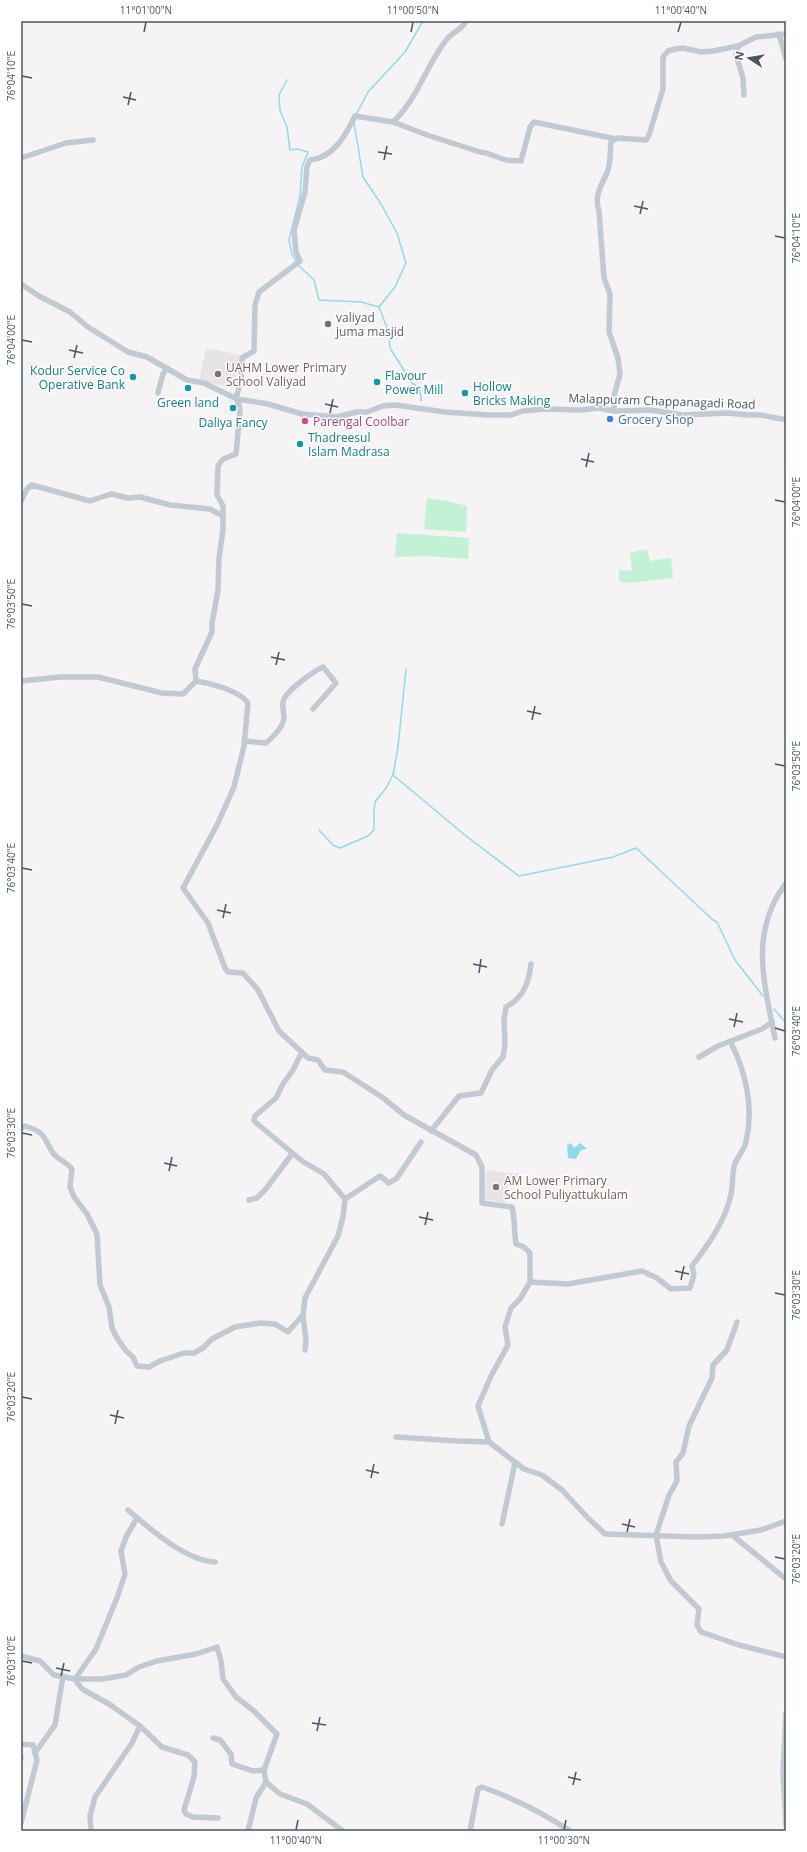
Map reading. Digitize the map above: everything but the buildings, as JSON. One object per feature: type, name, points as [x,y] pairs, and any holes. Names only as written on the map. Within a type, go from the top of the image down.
[{"type":"street","points":[[393,122],[405,111],[439,50],[452,33],[464,26],[466,21]]},
{"type":"street","points":[[779,34],[786,59]]},
{"type":"street","points":[[21,681],[60,677],[98,677],[162,693],[183,694],[196,681],[195,669],[212,632],[212,623],[218,590],[223,506],[217,495],[216,480],[218,466],[223,459],[236,454],[240,410],[237,399],[241,379],[242,358],[247,353],[254,351],[255,305],[259,292],[300,261],[296,252],[294,230],[305,192],[307,166],[310,160],[318,160],[334,149],[344,137],[355,116],[393,122],[427,135],[506,160],[521,161],[530,127],[534,122],[616,139],[646,140],[649,135],[663,89],[663,57],[668,51],[683,48],[701,52],[738,46],[756,37],[786,34]]},
{"type":"street","points":[[738,46],[736,55],[743,78],[744,95]]},
{"type":"street","points":[[614,411],[614,396],[620,374],[618,358],[609,332],[610,294],[604,278],[599,211],[596,202],[602,180],[607,173],[611,142],[616,139]]},
{"type":"street","points":[[21,158],[66,143],[93,140]]},
{"type":"street","name":"Malappuram Chappanagadi Road","points":[[21,284],[39,296],[70,312],[88,327],[128,352],[147,357],[187,380],[204,383],[237,399],[268,404],[302,414],[329,417],[357,412],[367,412],[382,406],[395,405],[445,412],[488,415],[511,415],[523,411],[545,409],[581,410],[598,408],[614,411],[650,410],[683,415],[728,413],[761,415],[786,419]]},
{"type":"street","points":[[158,393],[163,374],[167,368]]},
{"type":"street","points":[[21,501],[27,489],[32,485],[90,501],[111,494],[128,498],[140,497],[170,505],[210,509],[223,516]]},
{"type":"street","points":[[244,741],[266,743],[282,724],[284,719],[282,702],[285,697],[312,673],[323,667],[336,683],[313,709]]},
{"type":"street","points":[[196,681],[220,687],[244,697],[248,703],[244,741],[234,788],[217,825],[183,888],[208,923],[225,968],[228,972],[243,974],[258,990],[279,1031],[308,1058],[318,1060],[326,1070],[343,1072],[382,1097],[404,1115],[476,1155],[482,1167],[482,1203],[512,1207],[516,1244],[524,1247],[530,1252],[530,1282],[520,1299],[511,1308],[505,1327],[508,1346],[491,1376],[478,1406],[489,1442],[524,1469],[542,1475],[562,1490],[605,1534],[696,1537],[732,1535],[761,1530],[786,1521]]},
{"type":"street","points":[[775,1038],[762,964],[763,932],[769,911],[786,883]]},
{"type":"street","points":[[431,1131],[459,1096],[481,1093],[492,1070],[503,1057],[505,1044],[504,1020],[506,1007],[522,995],[527,982],[530,964]]},
{"type":"street","points":[[698,1057],[730,1041],[762,1029],[772,1022]]},
{"type":"street","points":[[530,1282],[568,1284],[642,1271],[657,1278],[671,1289],[690,1288],[694,1275],[692,1266],[721,1223],[731,1194],[735,1166],[746,1142],[749,1117],[747,1084],[740,1061],[730,1041]]},
{"type":"street","points":[[302,1052],[276,1098],[255,1116],[254,1121],[292,1154],[324,1174],[345,1199],[343,1217],[338,1236],[305,1298],[303,1312],[306,1341],[305,1350]]},
{"type":"street","points":[[22,1126],[37,1130],[44,1136],[54,1154],[67,1162],[72,1169],[70,1187],[74,1198],[87,1214],[96,1234],[100,1285],[109,1307],[112,1328],[126,1351],[133,1357],[137,1366],[149,1367],[160,1361],[184,1353],[194,1353],[203,1348],[212,1339],[235,1327],[260,1323],[275,1324],[288,1332],[303,1312]]},
{"type":"street","points":[[345,1199],[380,1176],[389,1182],[397,1178],[421,1142]]},
{"type":"street","points":[[249,1200],[258,1198],[288,1162],[292,1154]]},
{"type":"street","points":[[737,1322],[727,1350],[713,1365],[712,1378],[689,1426],[683,1453],[676,1462],[677,1481],[669,1495],[656,1535],[661,1562],[671,1581],[699,1609],[697,1626],[701,1632],[746,1647],[786,1657]]},
{"type":"street","points":[[396,1437],[458,1442],[489,1442]]},
{"type":"street","points":[[502,1524],[515,1463]]},
{"type":"street","points":[[128,1510],[149,1528],[187,1553],[215,1562]]},
{"type":"street","points":[[75,1679],[96,1649],[114,1605],[125,1574],[121,1551],[126,1537],[137,1518]]},
{"type":"street","points":[[732,1535],[786,1579]]},
{"type":"street","points":[[21,1656],[40,1662],[54,1674],[75,1679],[102,1679],[126,1675],[139,1667],[157,1661],[196,1654],[217,1647],[221,1661],[223,1679],[236,1697],[254,1710],[277,1734],[264,1770],[266,1782],[280,1794],[307,1804],[334,1829],[343,1831]]},
{"type":"street","points":[[35,1753],[55,1725],[63,1676]]},
{"type":"street","points":[[75,1679],[82,1688],[109,1704],[140,1726],[162,1747],[188,1755],[195,1762],[194,1777],[184,1810],[186,1814],[193,1817],[218,1818]]},
{"type":"street","points":[[786,1713],[783,1773],[786,1825]]},
{"type":"street","points":[[91,1831],[90,1816],[95,1797],[132,1743],[140,1726]]},
{"type":"street","points":[[212,1738],[220,1740],[231,1754],[232,1764],[253,1771],[264,1770]]},
{"type":"street","points":[[21,1744],[33,1745],[37,1760],[21,1823]]},
{"type":"street","points":[[248,1831],[256,1798],[266,1782]]},
{"type":"street","points":[[470,1831],[478,1789],[482,1787],[520,1803],[570,1831]]},
{"type":"shaded area","name":"UAHM Lower Primary School Valiyad","points":[[206,348],[240,355],[234,388],[199,381]]},
{"type":"shaded area","name":"AM Lower Primary School Puliyattukulam","points":[[487,1170],[519,1174],[516,1185],[511,1185],[506,1188],[505,1203],[484,1199]]},
{"type":"green space","points":[[427,498],[467,506],[466,532],[424,529]]},
{"type":"green space","points":[[397,533],[469,538],[468,559],[426,556],[395,557]]},
{"type":"green space","points":[[647,549],[650,561],[671,558],[673,578],[628,583],[619,581],[619,570],[632,571],[630,553]]},
{"type":"water","points":[[571,1143],[574,1148],[580,1143],[587,1149],[581,1150],[576,1159],[568,1158],[567,1145]]},
{"type":"waterway","points":[[356,115],[368,92],[405,52],[423,21]]},
{"type":"waterway","points":[[287,80],[279,95],[280,111],[287,127],[290,150],[297,149],[308,152],[302,167],[300,196],[289,240],[292,254],[296,261]]},
{"type":"waterway","points":[[354,122],[363,177],[381,204],[397,233],[406,263],[395,287],[379,307]]},
{"type":"waterway","points":[[298,265],[314,280],[319,300],[361,302],[379,307],[389,333],[390,348],[412,383],[417,387],[420,393],[421,401]]},
{"type":"waterway","points":[[319,830],[333,845],[340,848],[368,836],[374,830],[375,802],[386,788],[393,775],[398,747],[406,669]]},
{"type":"waterway","points":[[393,775],[466,836],[519,876],[613,857],[636,848],[713,920],[717,922],[735,960],[763,996]]},
{"type":"waterway","points":[[774,1009],[786,1023]]},
{"type":"place","name":"valiyad juma masjid","points":[[328,324]]},
{"type":"place","name":"UAHM Lower Primary School Valiyad","points":[[218,374]]},
{"type":"place","name":"Kodur Service Co Operative Bank","points":[[133,377]]},
{"type":"place","name":"Flavour Power Mill","points":[[377,382]]},
{"type":"place","name":"Green land","points":[[188,388]]},
{"type":"place","name":"Hollow Bricks Making","points":[[465,393]]},
{"type":"place","name":"Daliya Fancy","points":[[233,408]]},
{"type":"place","name":"Grocery Shop","points":[[610,419]]},
{"type":"place","name":"Parengal Coolbar","points":[[305,421]]},
{"type":"place","name":"Thadreesul Islam Madrasa","points":[[300,444]]},
{"type":"place","name":"AM Lower Primary School Puliyattukulam","points":[[496,1187]]}]
